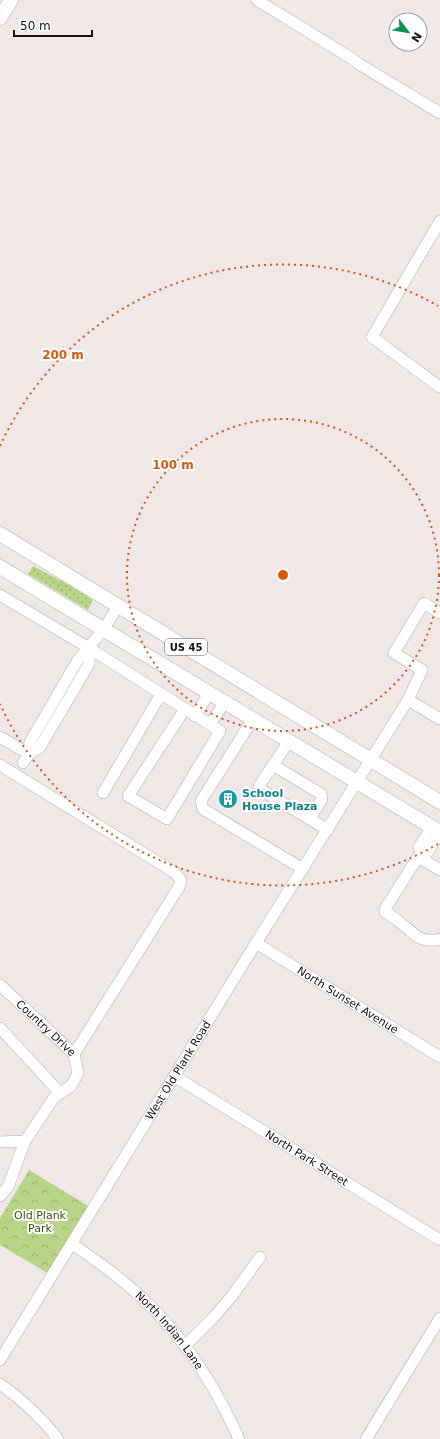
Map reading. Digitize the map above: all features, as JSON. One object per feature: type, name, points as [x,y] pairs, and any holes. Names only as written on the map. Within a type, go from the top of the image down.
[{"type":"main road","points":[[0,18],[11,0]]},
{"type":"main road","name":"US 45","points":[[0,534],[440,802]]},
{"type":"main road","name":"US 45","points":[[0,567],[358,782],[436,831]]},
{"type":"street","points":[[257,0],[440,113]]},
{"type":"street","points":[[440,221],[372,337],[440,387]]},
{"type":"street","points":[[0,595],[89,648],[220,731],[167,819],[128,796],[184,709]]},
{"type":"street","name":"West Old Plank Road","points":[[0,1360],[256,943],[408,700],[422,670],[394,653],[424,603],[440,613]]},
{"type":"street","points":[[22,766],[30,742],[89,664],[89,648],[104,629],[118,606]]},
{"type":"street","points":[[195,716],[209,693]]},
{"type":"street","points":[[103,793],[161,694]]},
{"type":"street","points":[[408,700],[440,719]]},
{"type":"street","points":[[210,724],[225,702]]},
{"type":"street","points":[[253,719],[201,801],[203,809],[303,869]]},
{"type":"street","points":[[0,737],[22,766],[174,872],[180,880],[179,887],[74,1054]]},
{"type":"street","points":[[289,741],[259,786],[260,789],[328,830]]},
{"type":"street","points":[[0,765],[22,766]]},
{"type":"street","points":[[273,765],[321,794],[322,799],[310,819]]},
{"type":"street","points":[[436,831],[428,833],[419,847],[420,854],[385,909],[385,912],[409,928],[415,936],[425,941],[440,939]]},
{"type":"street","points":[[420,854],[440,870]]},
{"type":"street","name":"North Sunset Avenue","points":[[256,943],[440,1057]]},
{"type":"street","name":"Country Drive","points":[[0,985],[74,1054],[78,1073],[71,1086],[60,1092],[53,1099],[25,1141],[8,1187],[0,1196]]},
{"type":"street","points":[[0,1028],[60,1092]]},
{"type":"street","name":"North Park Street","points":[[174,1076],[440,1240]]},
{"type":"street","points":[[0,1142],[25,1141]]},
{"type":"street","name":"North Indian Lane","points":[[72,1244],[99,1262],[142,1298],[168,1324],[185,1346],[215,1393],[239,1439]]},
{"type":"street","points":[[185,1346],[213,1318],[232,1296],[260,1257]]},
{"type":"street","points":[[366,1439],[440,1318]]},
{"type":"street","points":[[0,1384],[34,1413],[58,1439]]},
{"type":"green space","points":[[33,566],[71,586],[93,600],[88,610],[28,574]]},
{"type":"green space","name":"Old Plank Park","points":[[29,1170],[90,1207],[49,1274],[0,1245],[0,1218]]},
{"type":"place","name":"School House Plaza","points":[[228,799]]}]
